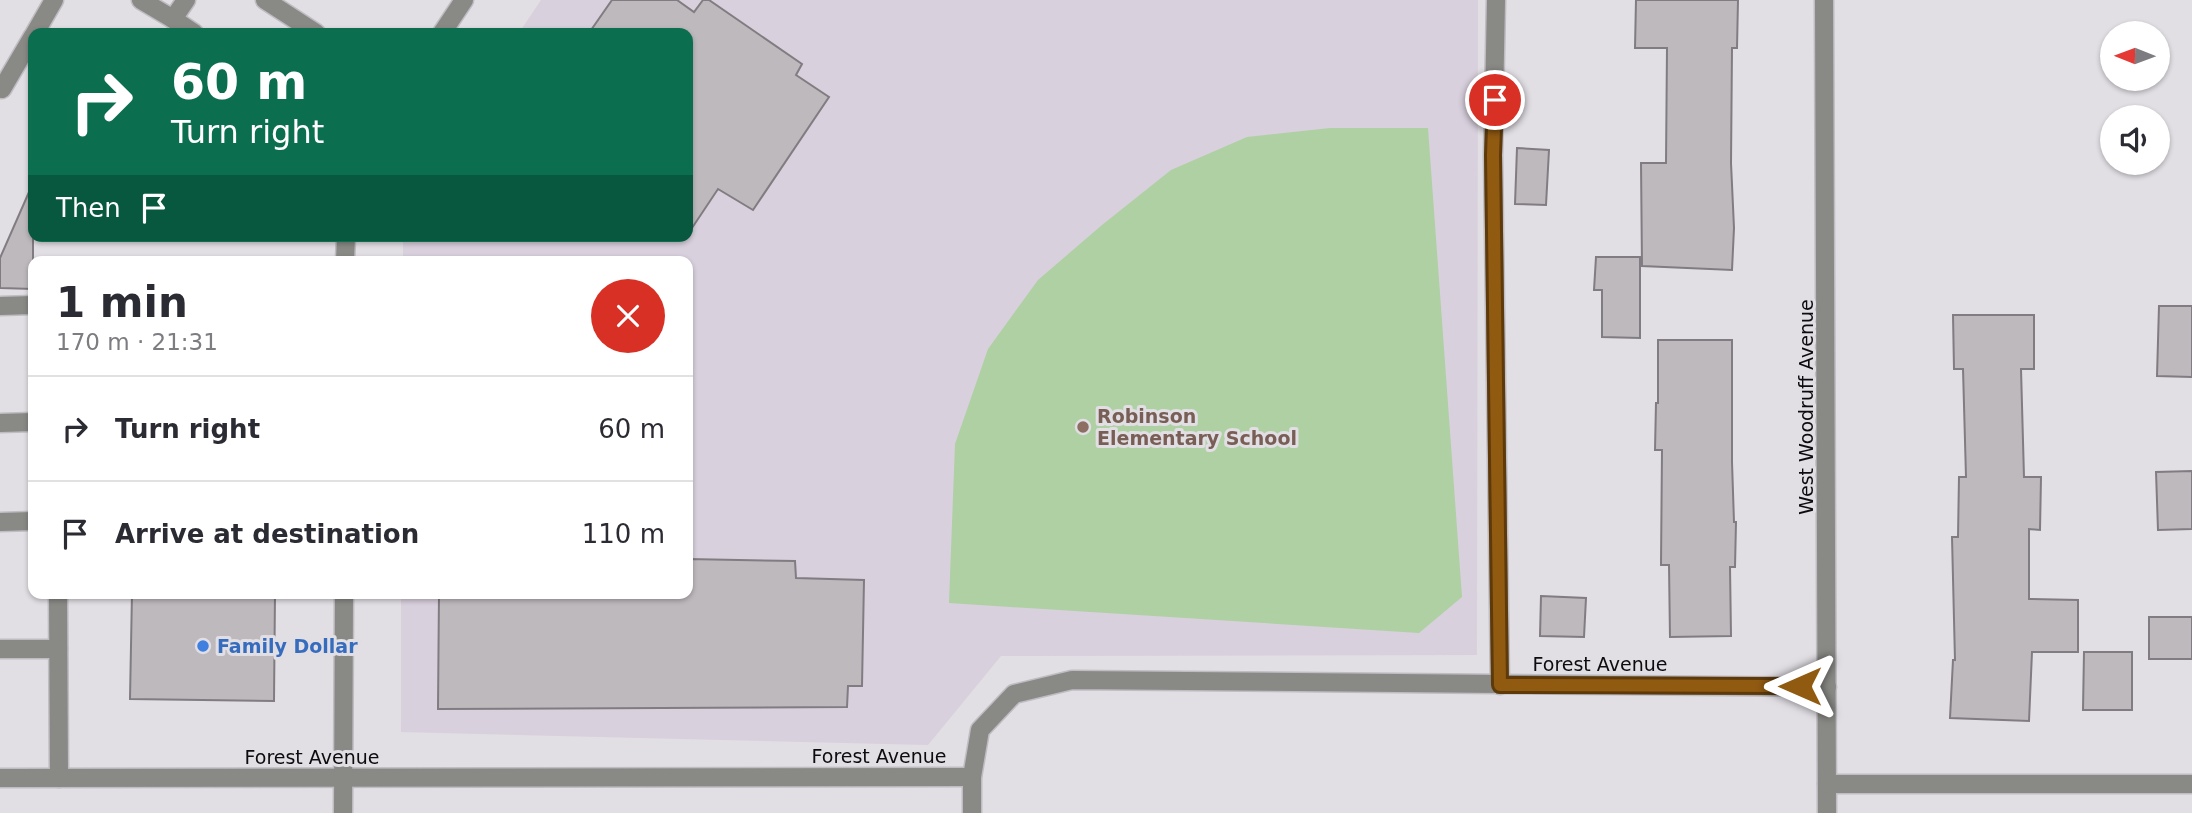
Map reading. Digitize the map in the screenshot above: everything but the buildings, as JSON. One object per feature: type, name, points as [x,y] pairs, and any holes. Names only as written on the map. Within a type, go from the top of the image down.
[{"type":"street","points":[[38,28],[54,0]]},
{"type":"street","points":[[141,0],[186,28]]},
{"type":"street","points":[[173,19],[186,0]]},
{"type":"street","points":[[264,0],[308,28]]},
{"type":"street","points":[[445,28],[464,0]]},
{"type":"street","points":[[1496,0],[1493,155],[1500,685]]},
{"type":"street","name":"West Woodruff Avenue","points":[[1824,0],[1827,813]]},
{"type":"street","points":[[1,90],[28,44]]},
{"type":"street","points":[[0,306],[28,305]]},
{"type":"street","points":[[0,423],[28,422]]},
{"type":"street","points":[[0,522],[28,522]]},
{"type":"street","points":[[58,599],[59,778]]},
{"type":"street","points":[[343,813],[344,599]]},
{"type":"street","points":[[0,649],[58,649]]},
{"type":"street","name":"Forest Avenue","points":[[0,778],[972,776],[980,730],[1014,694],[1072,680],[1827,687]]},
{"type":"street","points":[[972,776],[972,813]]},
{"type":"street","points":[[1827,784],[2192,784]]},
{"type":"shaded area","name":"Robinson Elementary School","points":[[541,0],[1478,0],[1477,655],[1001,656],[928,745],[401,732],[401,599],[693,599],[693,256],[403,256],[403,242],[693,242],[693,28],[522,28]]},
{"type":"green space","points":[[1330,128],[1428,128],[1462,597],[1419,633],[949,603],[955,444],[988,349],[1038,280],[1171,170],[1247,137]]},
{"type":"place","name":"Robinson Elementary School","points":[[1083,427]]},
{"type":"place","name":"Family Dollar","points":[[203,646]]},
{"type":"route","points":[[1495,100],[1493,155],[1500,685],[1800,686]]}]
